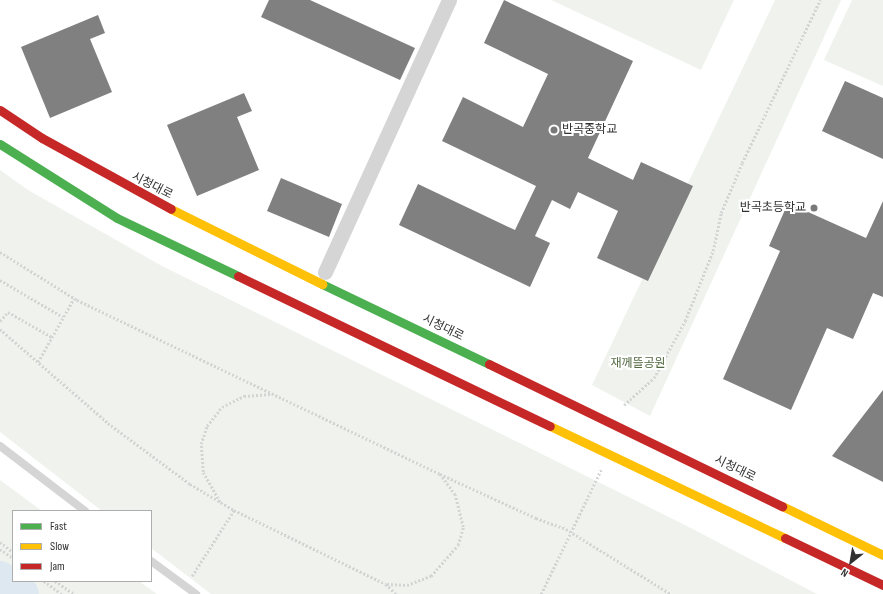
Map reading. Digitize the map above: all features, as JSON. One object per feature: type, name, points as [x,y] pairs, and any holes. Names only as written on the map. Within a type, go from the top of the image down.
[{"type":"street","points":[[325,272],[449,0]]},
{"type":"street","name":"시청대로","points":[[0,110],[42,138],[116,180],[223,236],[883,555]]},
{"type":"street","points":[[0,144],[117,218],[883,585]]},
{"type":"lane","points":[[0,446],[84,510]]},
{"type":"lane","points":[[152,562],[196,594]]},
{"type":"path","points":[[624,405],[654,378],[684,321],[704,276],[713,251],[721,213],[742,163],[820,0]]},
{"type":"path","points":[[0,252],[74,298],[440,474],[536,518],[566,529],[670,594]]},
{"type":"path","points":[[0,280],[63,318]]},
{"type":"path","points":[[38,362],[74,298]]},
{"type":"path","points":[[0,321],[8,312],[52,337]]},
{"type":"path","points":[[0,329],[108,422],[190,484],[234,510],[386,584],[396,594]]},
{"type":"path","points":[[221,503],[203,472],[201,444],[207,426],[222,407],[244,396],[272,394]]},
{"type":"path","points":[[541,594],[601,470]]},
{"type":"path","points":[[386,584],[407,585],[431,576],[458,546],[463,527],[455,495],[440,474]]},
{"type":"path","points":[[185,587],[234,510]]},
{"type":"path","points":[[0,542],[12,551]]},
{"type":"path","points":[[0,549],[12,557]]},
{"type":"path","points":[[45,582],[62,594]]},
{"type":"path","points":[[56,582],[74,594]]},
{"type":"green space","points":[[551,0],[734,0],[701,70]]},
{"type":"green space","name":"재께뜰공원","points":[[775,0],[841,0],[650,416],[592,385]]},
{"type":"green space","points":[[852,0],[883,0],[883,86],[824,60]]},
{"type":"green space","points":[[0,170],[28,190],[162,266],[683,524],[817,594],[211,594],[152,549],[152,510],[101,510],[0,432]]},
{"type":"green space","points":[[0,480],[41,510],[12,510],[12,582],[140,582],[157,594],[0,594]]},
{"type":"building","points":[[269,0],[310,0],[415,48],[400,80],[261,17]]},
{"type":"building","points":[[504,0],[633,61],[588,158],[633,180],[641,162],[693,186],[648,281],[597,258],[618,211],[578,192],[570,209],[552,200],[535,236],[550,243],[530,287],[399,225],[418,184],[515,230],[536,186],[442,141],[463,97],[523,127],[548,74],[484,43]]},
{"type":"building","points":[[98,15],[105,33],[90,39],[112,92],[50,118],[21,47]]},
{"type":"building","points":[[845,81],[883,98],[883,159],[822,131]]},
{"type":"building","points":[[244,93],[252,111],[237,117],[259,170],[197,196],[167,125]]},
{"type":"building","points":[[281,178],[342,204],[329,237],[267,211]]},
{"type":"building","points":[[883,201],[883,297],[873,293],[853,339],[827,328],[791,410],[723,379],[780,251],[769,246],[788,203],[866,238]]},
{"type":"building","points":[[883,390],[883,482],[832,456]]},
{"type":"waterway","points":[[0,578],[22,594]]},
{"type":"traffic: fast","points":[[0,144],[117,218],[238,276]]},
{"type":"traffic: fast","points":[[322,284],[489,364]]},
{"type":"traffic: slow","points":[[171,209],[322,284]]},
{"type":"traffic: slow","points":[[550,426],[785,538]]},
{"type":"traffic: slow","points":[[782,506],[883,555]]},
{"type":"traffic: jam","points":[[0,110],[42,138],[171,209]]},
{"type":"traffic: jam","points":[[238,276],[550,426]]},
{"type":"traffic: jam","points":[[489,364],[782,506]]},
{"type":"traffic: jam","points":[[785,538],[883,585]]},
{"type":"place","name":"반곡중학교","points":[[554,130]]},
{"type":"place","name":"반곡초등학교","points":[[814,208]]}]
